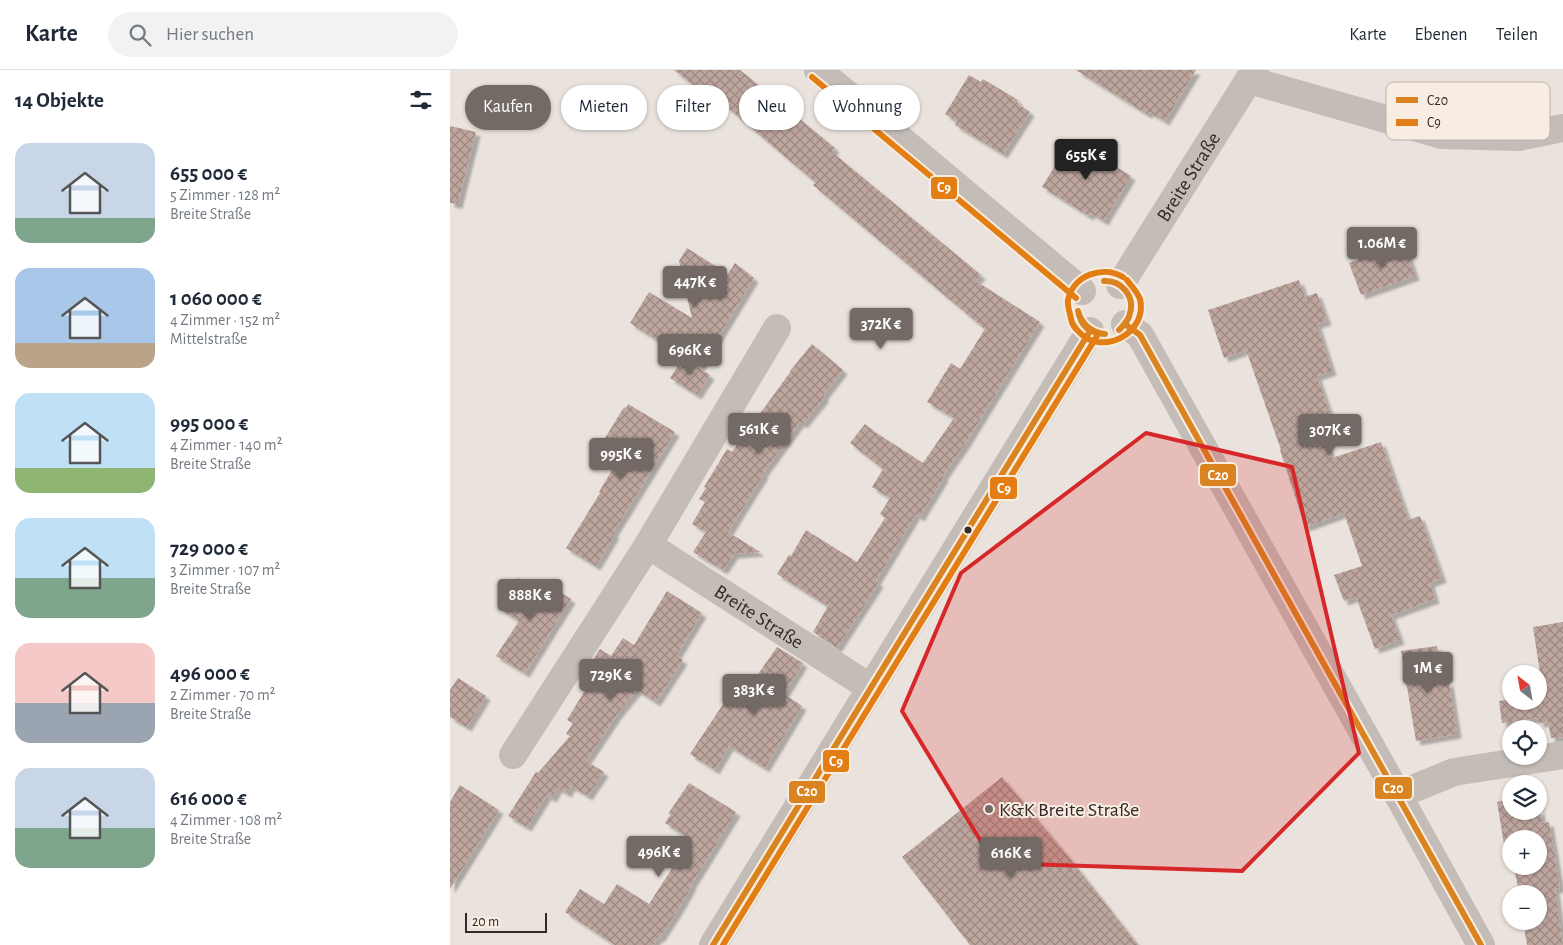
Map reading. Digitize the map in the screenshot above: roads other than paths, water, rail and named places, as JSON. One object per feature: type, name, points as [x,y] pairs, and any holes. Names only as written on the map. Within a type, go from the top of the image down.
[{"type":"street","points":[[818,70],[1082,291]]},
{"type":"street","points":[[1252,75],[1386,117]]},
{"type":"street","name":"Breite Straße","points":[[1120,285],[1252,75]]},
{"type":"street","points":[[1550,131],[1563,128]]},
{"type":"street","points":[[1099,280],[1110,280],[1120,285],[1127,292],[1131,304],[1131,315],[1118,331],[1109,334],[1099,334],[1090,331],[1082,323],[1077,313],[1077,302],[1082,291],[1089,284],[1099,280]]},
{"type":"street","points":[[1125,324],[1140,335],[1481,945]]},
{"type":"street","points":[[513,755],[648,545],[777,328]]},
{"type":"street","points":[[713,945],[1090,331]]},
{"type":"street","name":"Breite Straße","points":[[648,545],[871,688]]},
{"type":"street","points":[[1398,794],[1454,772],[1563,755]]},
{"type":"place","name":"K&K Breite Straße","points":[[989,809]]}]
